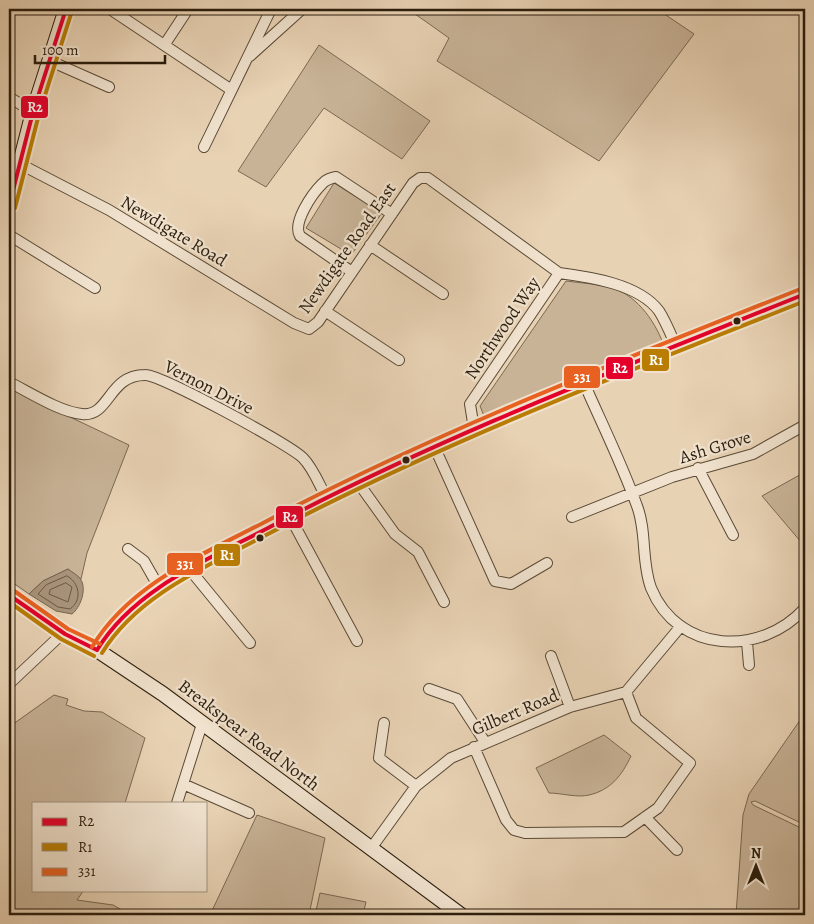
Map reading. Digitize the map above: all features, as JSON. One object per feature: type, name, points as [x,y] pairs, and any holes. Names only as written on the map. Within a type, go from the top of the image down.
[{"type":"street","points":[[9,206],[48,60],[66,9]]},
{"type":"street","points":[[110,9],[230,89]]},
{"type":"street","points":[[165,44],[188,9]]},
{"type":"street","points":[[204,147],[230,89],[271,9]]},
{"type":"street","points":[[245,60],[302,9]]},
{"type":"street","points":[[48,60],[109,87]]},
{"type":"street","points":[[9,97],[33,112]]},
{"type":"street","name":"Newdigate Road","points":[[20,164],[109,210],[294,323],[308,329]]},
{"type":"street","points":[[352,272],[297,232],[297,222],[322,182],[336,177],[392,214]]},
{"type":"street","name":"Newdigate Road East","points":[[308,329],[325,311],[413,182],[420,178],[428,178],[559,272]]},
{"type":"street","points":[[9,235],[95,288]]},
{"type":"street","points":[[370,245],[443,294]]},
{"type":"street","name":"Northwood Way","points":[[474,429],[470,404],[559,272],[616,284],[643,298],[658,310],[676,346]]},
{"type":"street","points":[[97,650],[118,621],[134,606],[289,515],[434,446],[805,294]]},
{"type":"street","points":[[325,311],[399,360]]},
{"type":"street","name":"Vernon Drive","points":[[9,382],[68,410],[86,414],[103,406],[121,382],[135,376],[153,376],[242,421],[297,453],[311,468],[326,497]]},
{"type":"street","points":[[584,383],[632,492],[643,526],[648,580],[664,610],[681,626],[711,639],[747,642],[777,631],[793,621],[805,608]]},
{"type":"street","name":"Ash Grove","points":[[572,517],[632,492],[698,468],[753,454],[805,426]]},
{"type":"street","points":[[434,446],[495,581],[511,584],[548,563]]},
{"type":"street","points":[[698,468],[733,535]]},
{"type":"street","points":[[357,481],[395,534],[418,552],[444,602]]},
{"type":"street","points":[[289,515],[357,642]]},
{"type":"street","points":[[128,550],[144,561],[160,589]]},
{"type":"street","points":[[191,571],[250,643]]},
{"type":"street","name":"Breakspear Road North","points":[[9,595],[63,633],[97,650],[155,688],[270,775],[372,847],[461,915]]},
{"type":"street","points":[[474,747],[506,820],[514,830],[525,833],[624,832],[658,808],[690,764],[636,718],[626,692],[681,626]]},
{"type":"street","points":[[9,684],[63,633]]},
{"type":"street","points":[[747,642],[749,665]]},
{"type":"street","points":[[551,656],[570,707]]},
{"type":"street","points":[[429,689],[457,698],[485,742]]},
{"type":"street","name":"Gilbert Road","points":[[372,847],[416,786],[452,758],[485,742],[570,707],[626,692]]},
{"type":"street","points":[[384,723],[379,758],[416,786]]},
{"type":"street","points":[[177,802],[202,724]]},
{"type":"street","points":[[183,784],[249,813]]},
{"type":"street","points":[[645,817],[678,850]]},
{"type":"shaded area","points":[[408,9],[657,9],[694,34],[599,161],[437,61],[449,38]]},
{"type":"shaded area","points":[[319,45],[430,121],[402,159],[324,108],[266,187],[238,171]]},
{"type":"shaded area","points":[[334,183],[382,213],[351,255],[306,228]]},
{"type":"shaded area","points":[[566,281],[613,288],[631,298],[646,312],[652,321],[665,349],[486,421],[480,406]]},
{"type":"shaded area","points":[[9,388],[129,445],[87,553],[81,579],[68,569],[43,581],[29,594],[9,580]]},
{"type":"shaded area","points":[[805,472],[805,537],[801,542],[762,496]]},
{"type":"shaded area","points":[[54,695],[68,699],[66,705],[84,711],[102,712],[145,738],[125,802],[32,802],[32,892],[83,892],[77,900],[113,905],[131,915],[9,915],[9,727]]},
{"type":"shaded area","points":[[805,713],[805,825],[755,801],[751,802],[753,805],[805,830],[805,915],[736,915],[743,815],[749,794]]},
{"type":"shaded area","points":[[604,735],[631,756],[615,781],[597,793],[589,795],[549,793],[536,768]]},
{"type":"shaded area","points":[[257,815],[325,838],[309,915],[210,915]]},
{"type":"shaded area","points":[[320,893],[366,902],[363,915],[315,915]]},
{"type":"water","points":[[68,569],[83,584],[83,594],[80,603],[72,614],[56,611],[29,594],[43,581]]},
{"type":"transit line","name":"R2","points":[[9,206],[33,112],[66,9]]},
{"type":"transit line","name":"R1","points":[[15,208],[39,114],[72,11]]},
{"type":"transit line","name":"331","points":[[92,647],[107,625],[126,606],[168,574],[215,547],[329,489],[462,427],[530,398],[803,288]]},
{"type":"transit line","name":"R2","points":[[97,650],[112,629],[151,593],[221,552],[333,495],[399,463],[534,404],[805,294]]},
{"type":"transit line","name":"R1","points":[[102,653],[117,632],[135,614],[177,583],[223,557],[333,501],[399,469],[534,410],[805,301]]},
{"type":"transit line","name":"331","points":[[13,590],[68,629],[100,644]]},
{"type":"transit line","name":"R2","points":[[9,595],[65,634],[97,650]]},
{"type":"transit line","name":"R1","points":[[9,602],[61,639],[94,656]]}]
